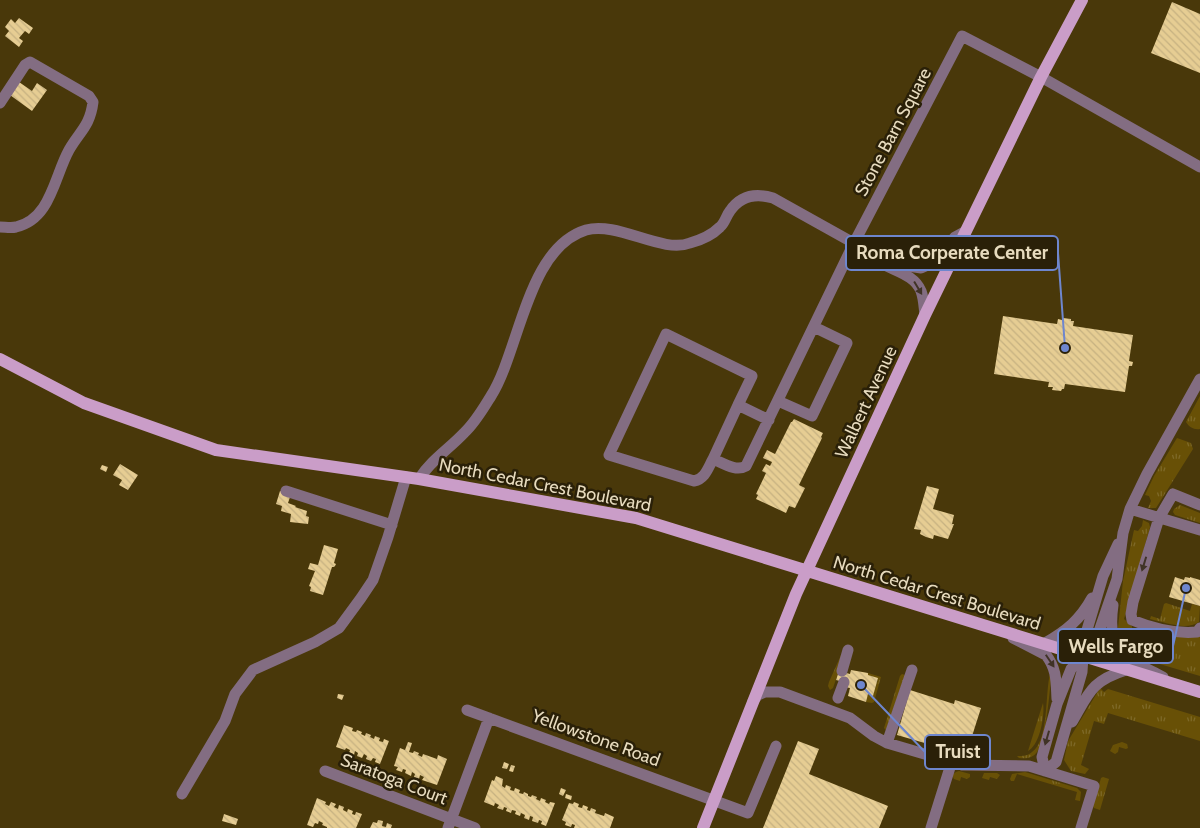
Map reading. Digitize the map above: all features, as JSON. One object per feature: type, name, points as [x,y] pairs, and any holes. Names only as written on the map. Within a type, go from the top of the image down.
[{"type":"main road","name":"Walbert Avenue","points":[[703,828],[806,572],[925,315],[1041,77],[1082,0]]},
{"type":"main road","name":"North Cedar Crest Boulevard","points":[[0,359],[84,404],[216,450],[419,479],[636,518],[1200,692]]},
{"type":"street","name":"Stone Barn Square","points":[[713,459],[734,468],[742,469],[746,466],[854,243],[962,36],[1041,77]]},
{"type":"street","points":[[0,103],[25,65],[30,62],[89,96],[93,102],[91,116],[69,150],[44,207],[32,220],[15,227],[0,227]]},
{"type":"street","points":[[1041,77],[1200,167]]},
{"type":"street","points":[[419,479],[431,463],[465,433],[488,401],[501,378],[533,287],[555,251],[576,234],[600,228],[612,229],[659,242],[688,244],[705,237],[722,226],[730,210],[746,197],[762,194],[773,198],[868,251],[874,260],[908,276],[916,283],[923,298],[925,315]]},
{"type":"street","points":[[868,251],[879,251],[909,266],[920,268],[938,258],[955,237],[966,231]]},
{"type":"street","points":[[778,401],[812,416],[847,343],[814,327]]},
{"type":"street","points":[[666,334],[752,376],[713,459],[704,476],[694,481],[609,455],[666,334]]},
{"type":"street","points":[[1045,643],[1066,630],[1089,603],[1123,533],[1130,509],[1147,474],[1200,379]]},
{"type":"street","points":[[738,405],[769,420]]},
{"type":"street","points":[[182,794],[225,721],[236,694],[253,670],[315,642],[339,628],[373,580],[406,477]]},
{"type":"street","points":[[286,491],[392,525]]},
{"type":"street","points":[[1199,630],[1179,632],[1156,628],[1132,620],[1131,617],[1133,602],[1159,518],[1174,494],[1200,505]]},
{"type":"street","points":[[1130,509],[1200,530]]},
{"type":"street","points":[[1123,533],[1111,619],[1114,642],[1118,650],[1135,663],[1183,687]]},
{"type":"street","points":[[1045,771],[1056,762],[1064,736],[1082,672],[1084,640],[1103,576]]},
{"type":"street","points":[[1045,771],[1042,758],[1057,704],[1071,669],[1095,643],[1117,579]]},
{"type":"street","points":[[993,629],[1046,655],[1056,672],[1057,704]]},
{"type":"street","points":[[836,698],[851,651]]},
{"type":"street","points":[[765,670],[780,692]]},
{"type":"street","points":[[888,743],[912,670]]},
{"type":"street","points":[[1064,736],[1094,686],[1106,677],[1126,670]]},
{"type":"street","points":[[753,701],[764,692],[780,692],[850,718],[874,736],[888,743],[962,765],[1029,766],[1094,786],[1082,828]]},
{"type":"street","name":"Yellowstone Road","points":[[467,710],[748,813],[776,746]]},
{"type":"street","points":[[449,824],[489,718]]},
{"type":"street","points":[[930,828],[952,762]]},
{"type":"street","name":"Saratoga Court","points":[[326,771],[449,824],[475,828]]},
{"type":"green space","points":[[1200,396],[1200,429],[1196,429],[1190,427],[1186,422]]},
{"type":"green space","points":[[1177,438],[1191,443],[1193,449],[1156,508],[1148,508],[1151,501],[1149,496],[1145,495]]},
{"type":"green space","points":[[1180,505],[1200,513],[1200,523],[1175,515],[1174,509]]},
{"type":"green space","points":[[1143,520],[1149,523],[1150,527],[1124,619],[1132,626],[1134,632],[1138,631],[1140,627],[1200,636],[1200,676],[1133,656],[1124,650],[1119,642],[1121,640],[1117,637],[1123,581],[1134,530],[1138,531],[1142,526]]},
{"type":"green space","points":[[1164,604],[1190,611],[1192,604],[1200,606],[1199,622],[1194,625],[1181,626],[1150,619],[1151,616],[1160,619]]},
{"type":"green space","points":[[841,655],[844,656],[833,688],[830,690],[829,682]]},
{"type":"green space","points":[[868,673],[881,677],[874,702],[872,703],[866,702],[868,694],[873,695],[878,679],[868,675]]},
{"type":"green space","points":[[902,674],[905,675],[886,730],[884,728]]},
{"type":"green space","points":[[1050,674],[1047,717],[1043,738],[1037,752],[1033,756],[1019,758],[1017,756],[1027,755],[1032,752],[1041,738],[1046,716]]},
{"type":"green space","points":[[1100,688],[1104,692],[1108,689],[1200,717],[1200,741],[1108,713],[1104,724],[1094,721],[1081,765],[1089,769],[1085,774],[1071,771],[1064,760],[1068,741]]},
{"type":"green space","points":[[1043,703],[1039,736],[1036,743],[1028,751]]},
{"type":"green space","points":[[1122,742],[1127,744],[1128,748],[1119,747],[1118,752],[1115,754],[1110,751],[1113,745]]},
{"type":"green space","points":[[959,771],[970,774],[970,777],[967,779],[961,777],[960,781],[954,779],[952,775]]},
{"type":"green space","points":[[1025,772],[1077,788],[1081,792],[1080,801],[1075,800],[1077,792],[1017,774],[1014,781],[1011,781],[1012,774]]},
{"type":"green space","points":[[984,773],[997,773],[1000,775],[997,779],[990,777],[989,780],[982,778]]},
{"type":"green space","points":[[1101,778],[1109,779],[1100,810],[1093,806]]},
{"type":"building","points":[[1172,2],[1200,14],[1200,73],[1151,53]]},
{"type":"building","points":[[19,18],[33,28],[29,34],[25,31],[19,38],[23,41],[19,47],[5,36],[9,31],[5,27],[11,19],[15,23]]},
{"type":"building","points":[[19,82],[32,91],[37,83],[47,90],[32,111],[10,95]]},
{"type":"building","points":[[1003,316],[1057,324],[1058,319],[1071,319],[1071,321],[1074,321],[1073,326],[1133,335],[1129,361],[1133,362],[1132,366],[1129,366],[1125,392],[1065,384],[1064,389],[1061,391],[1052,390],[1053,387],[1048,387],[1049,382],[994,374]]},
{"type":"building","points":[[794,419],[823,433],[799,485],[805,488],[795,508],[789,506],[786,513],[756,499],[758,495],[756,494],[766,473],[762,471],[766,464],[770,466],[772,462],[763,458],[767,450],[775,454]]},
{"type":"building","points":[[120,464],[138,475],[128,490],[119,485],[122,480],[113,475]]},
{"type":"building","points":[[102,465],[108,467],[106,472],[100,469]]},
{"type":"building","points":[[927,486],[939,489],[933,509],[954,515],[952,524],[954,524],[948,539],[934,535],[933,539],[926,537],[920,534],[921,530],[914,529]]},
{"type":"building","points":[[280,491],[291,494],[288,503],[307,511],[306,516],[309,517],[308,524],[290,522],[291,514],[281,511],[282,506],[276,504]]},
{"type":"building","points":[[324,545],[338,549],[334,563],[336,564],[332,567],[323,595],[310,591],[311,587],[309,586],[315,571],[308,569],[310,563],[318,565]]},
{"type":"building","points":[[1175,577],[1184,580],[1185,577],[1190,577],[1200,580],[1200,606],[1169,597]]},
{"type":"building","points":[[851,670],[868,673],[868,675],[878,678],[873,696],[868,694],[866,702],[848,696],[850,688],[845,687],[847,683],[836,680],[839,671],[850,674]]},
{"type":"building","points":[[910,690],[954,704],[955,700],[981,708],[966,755],[897,735]]},
{"type":"building","points":[[338,694],[344,695],[342,700],[337,698]]},
{"type":"building","points":[[344,725],[353,728],[352,731],[362,732],[361,734],[365,736],[366,733],[374,739],[375,736],[380,738],[379,741],[383,742],[384,739],[389,741],[380,764],[375,762],[376,759],[373,758],[371,761],[366,759],[367,756],[364,754],[362,758],[357,756],[358,753],[355,751],[354,755],[349,753],[350,750],[346,748],[345,750],[336,747]]},
{"type":"building","points":[[798,741],[819,749],[809,774],[888,806],[879,828],[763,828]]},
{"type":"building","points":[[408,742],[412,743],[409,752],[413,753],[414,751],[422,757],[423,754],[437,759],[438,755],[447,759],[437,785],[422,780],[424,777],[420,775],[419,779],[414,777],[415,774],[412,772],[411,776],[405,773],[406,770],[403,769],[402,772],[396,770],[398,767],[394,766],[400,748],[405,750]]},
{"type":"building","points":[[504,762],[509,764],[507,769],[502,768]]},
{"type":"building","points":[[511,765],[515,766],[513,772],[509,771]]},
{"type":"building","points":[[496,776],[503,779],[502,786],[505,788],[506,785],[511,787],[510,790],[514,791],[515,788],[520,790],[519,793],[523,794],[524,792],[531,797],[532,795],[540,801],[541,798],[549,804],[550,802],[555,803],[546,826],[541,824],[542,821],[539,820],[538,823],[532,821],[533,817],[530,816],[529,820],[524,818],[525,815],[521,813],[520,816],[515,814],[516,811],[512,810],[511,813],[506,811],[507,808],[504,807],[503,810],[497,808],[499,805],[495,803],[494,806],[484,802],[492,780],[494,781]]},
{"type":"building","points":[[561,788],[566,790],[563,796],[559,794]]},
{"type":"building","points":[[566,794],[572,796],[571,800],[565,798]]},
{"type":"building","points":[[317,798],[326,802],[325,804],[329,806],[331,802],[336,804],[334,807],[338,809],[339,805],[344,807],[343,810],[347,812],[348,809],[353,811],[352,814],[355,815],[356,812],[362,814],[356,828],[327,828],[319,821],[313,827],[307,825]]},
{"type":"building","points":[[574,802],[579,804],[578,807],[582,808],[583,805],[588,807],[587,810],[590,811],[591,808],[596,810],[595,813],[604,816],[605,813],[614,817],[610,828],[574,828],[575,825],[572,824],[571,827],[565,825],[566,822],[562,820],[569,803],[573,804]]},
{"type":"building","points":[[224,814],[238,819],[236,825],[222,821]]},
{"type":"building","points":[[378,820],[383,821],[382,826],[386,827],[387,823],[392,825],[391,828],[370,828],[373,822],[377,823]]},
{"type":"place","name":"Roma Corperate Center","points":[[1065,348]]},
{"type":"place","name":"Wells Fargo","points":[[1186,588]]},
{"type":"place","name":"Truist","points":[[861,685]]}]
